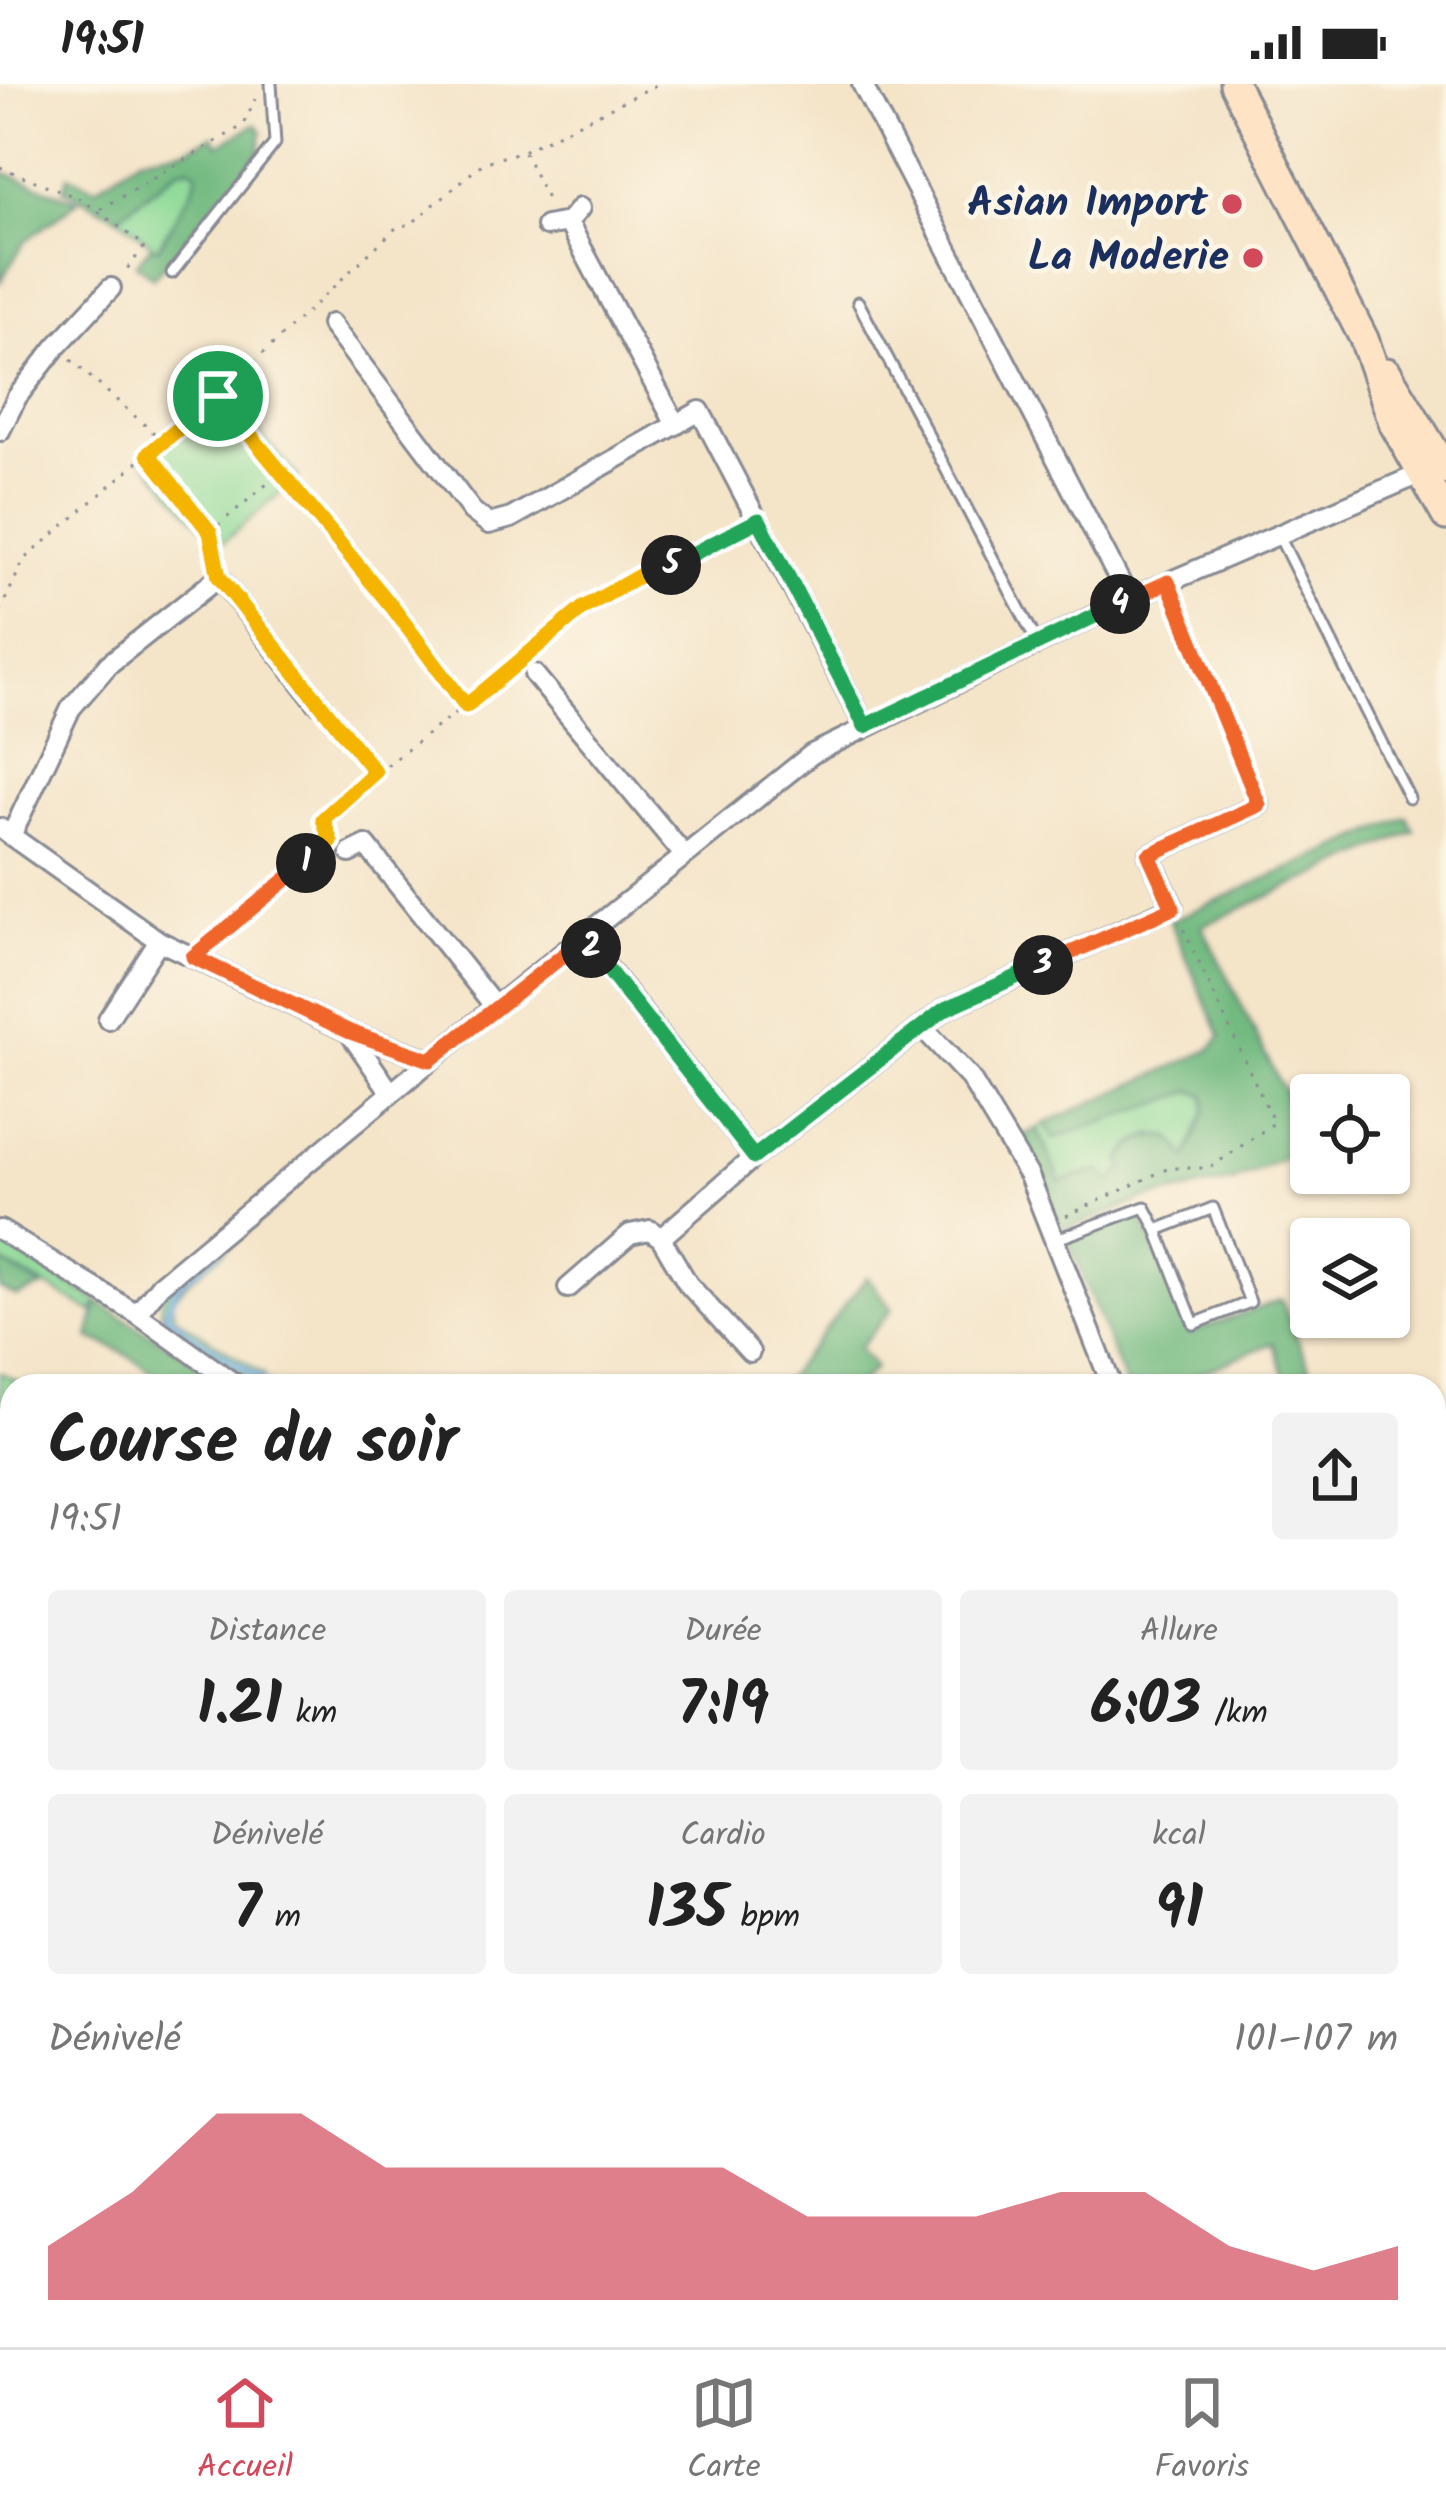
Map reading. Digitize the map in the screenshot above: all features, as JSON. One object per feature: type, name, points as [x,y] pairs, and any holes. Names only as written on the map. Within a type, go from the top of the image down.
[{"type":"main road","points":[[1234,84],[1364,339],[1394,425],[1436,469],[1446,515]]},
{"type":"street","points":[[864,85],[1129,599]]},
{"type":"street","points":[[563,220],[676,425]]},
{"type":"street","points":[[0,431],[17,397],[111,288]]},
{"type":"street","points":[[331,324],[472,511],[489,524],[511,518],[700,411],[865,726]]},
{"type":"street","points":[[137,1314],[160,1285],[430,1060],[812,754],[1129,599],[1436,469]]},
{"type":"street","points":[[317,703],[219,577],[110,664],[71,708],[5,832],[159,940],[350,1032],[430,1060]]},
{"type":"street","points":[[534,674],[684,855]]},
{"type":"street","points":[[661,1238],[754,1157],[945,1009],[1173,908],[1149,855],[1259,805]]},
{"type":"street","points":[[350,853],[366,845],[495,1007]]},
{"type":"street","points":[[584,939],[754,1157]]},
{"type":"street","points":[[107,1018],[159,940]]},
{"type":"street","points":[[923,1028],[970,1078],[1029,1176],[1107,1374]]},
{"type":"street","points":[[350,1032],[391,1093]]},
{"type":"street","points":[[568,1288],[630,1234],[650,1230],[661,1238],[688,1284],[750,1352]]},
{"type":"street","points":[[0,1231],[137,1314],[221,1374]]},
{"type":"lane","points":[[172,273],[275,143],[271,84]]},
{"type":"lane","points":[[858,302],[1036,642]]},
{"type":"lane","points":[[1278,534],[1409,798]]},
{"type":"lane","points":[[1051,1232],[1145,1207],[1194,1324],[1250,1302],[1214,1208],[1157,1230]]},
{"type":"path","points":[[100,209],[244,125],[260,84]]},
{"type":"path","points":[[0,611],[24,560],[218,396],[397,227],[411,224],[483,163],[523,151],[658,84]]},
{"type":"path","points":[[523,151],[563,220]]},
{"type":"path","points":[[0,167],[100,209],[145,246],[111,288]]},
{"type":"path","points":[[56,347],[164,442]]},
{"type":"path","points":[[218,396],[393,608],[466,706]]},
{"type":"path","points":[[148,454],[210,532],[219,577]]},
{"type":"path","points":[[210,532],[280,472]]},
{"type":"path","points":[[193,957],[331,842],[323,819],[375,772],[466,706],[583,608],[759,520]]},
{"type":"path","points":[[1168,582],[1259,805]]},
{"type":"path","points":[[317,703],[375,772]]},
{"type":"path","points":[[1051,1232],[1169,1168],[1210,1168],[1274,1123],[1173,908]]},
{"type":"green space","points":[[256,124],[262,131],[259,153],[153,278],[136,264],[152,245],[158,249],[193,188],[197,173],[191,167],[179,169],[118,217],[64,189],[68,175],[96,188],[142,156],[186,149],[213,136],[218,145]]},
{"type":"green space","points":[[191,167],[197,173],[194,188],[157,249],[118,217],[179,169]]},
{"type":"green space","points":[[0,171],[78,201],[25,241],[0,282],[3,197]]},
{"type":"green space","points":[[221,388],[298,477],[219,546],[141,457]]},
{"type":"green space","points":[[1407,817],[1415,831],[1202,926],[1290,1104],[1290,1156],[1234,1181],[1145,1199],[1064,1230],[1021,1136],[1037,1129],[1061,1182],[1100,1171],[1111,1181],[1124,1169],[1121,1159],[1149,1137],[1171,1137],[1187,1158],[1206,1109],[1205,1095],[1193,1091],[1053,1139],[1046,1123],[1210,1050],[1221,1037],[1170,921]]},
{"type":"green space","points":[[1193,1091],[1205,1095],[1206,1109],[1187,1159],[1153,1134],[1134,1143],[1121,1159],[1124,1170],[1110,1182],[1091,1172],[1060,1183],[1037,1129],[1046,1123],[1054,1139]]},
{"type":"green space","points":[[275,1197],[283,1201],[185,1284],[172,1301],[175,1317],[262,1374],[242,1374],[176,1332],[162,1314],[170,1286]]},
{"type":"green space","points":[[1141,1215],[1190,1333],[1281,1300],[1290,1322],[1290,1338],[1297,1338],[1312,1374],[1285,1374],[1273,1343],[1197,1374],[1121,1374],[1069,1242]]},
{"type":"green space","points":[[0,1242],[98,1302],[93,1312],[0,1261]]},
{"type":"green space","points":[[0,1261],[43,1287],[17,1297],[0,1289]]},
{"type":"green space","points":[[867,1277],[892,1309],[859,1348],[875,1368],[869,1374],[790,1374]]},
{"type":"green space","points":[[98,1302],[215,1374],[152,1374],[130,1357],[89,1338]]},
{"type":"waterway","points":[[252,1374],[166,1313],[178,1285],[279,1201]]},
{"type":"place","name":"Asian Import","points":[[1232,204]]},
{"type":"place","name":"La Moderie","points":[[1253,258]]},
{"type":"route","points":[[218,396],[393,608],[466,706],[608,592],[641,575],[651,576],[759,520],[865,726],[1168,582],[1259,805],[1149,855],[1173,908],[945,1009],[754,1157],[584,939],[430,1060],[350,1032],[193,957],[331,842],[323,819],[375,772],[219,577],[210,532],[148,454],[218,396]]}]
